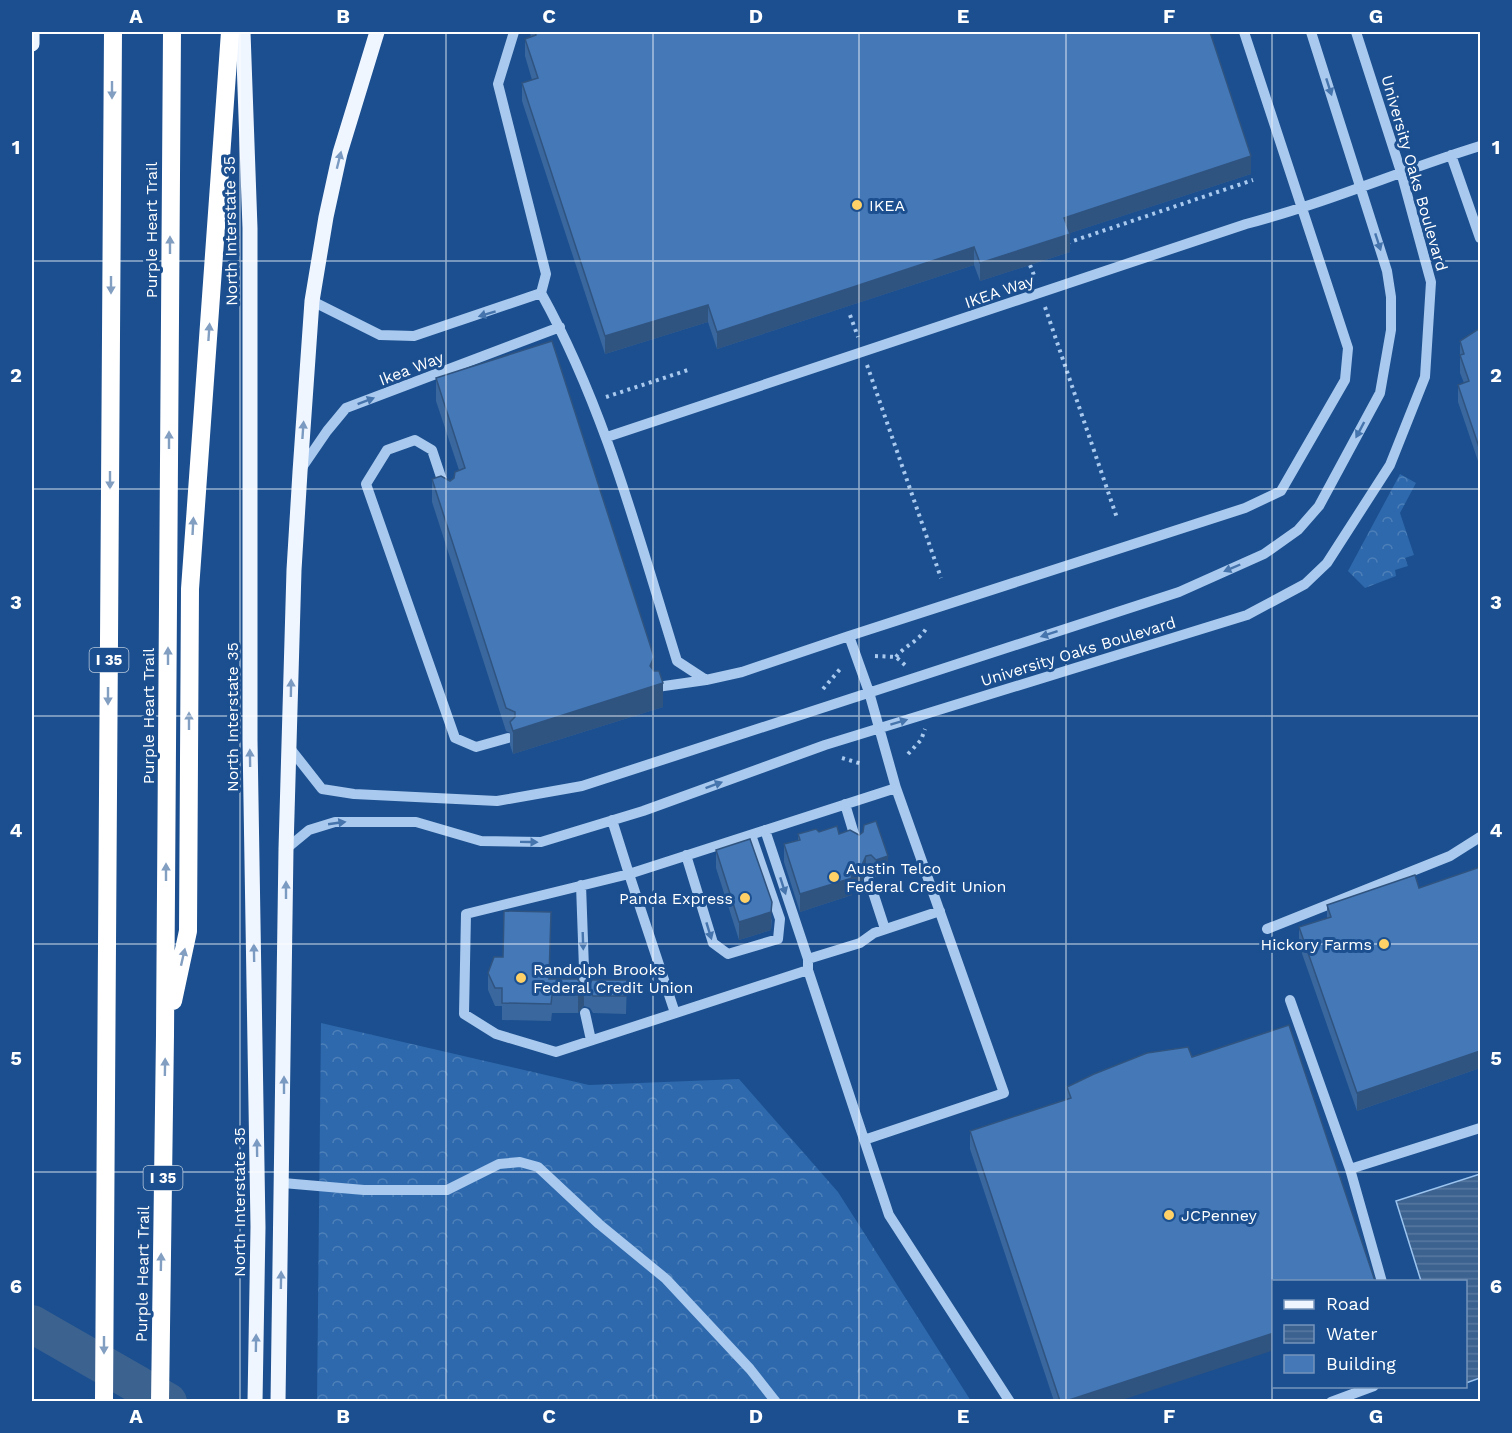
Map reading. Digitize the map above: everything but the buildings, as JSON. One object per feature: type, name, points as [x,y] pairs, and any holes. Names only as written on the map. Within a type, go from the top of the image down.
[{"type":"highway","name":"I 35","points":[[104,1401],[113,32]]},
{"type":"highway","name":"Purple Heart Trail","points":[[160,1401],[172,32]]},
{"type":"highway","points":[[165,1035],[188,931],[190,589],[230,32]]},
{"type":"main road","points":[[32,32],[32,44]]},
{"type":"main road","name":"North Interstate 35","points":[[243,32],[250,228],[250,740],[258,1227],[255,1401]]},
{"type":"main road","points":[[278,1401],[283,1183],[286,849],[294,570],[312,302],[326,217],[340,153],[377,32]]},
{"type":"street","points":[[514,32],[498,84],[546,274],[542,294],[560,327],[607,437],[677,661],[706,680]]},
{"type":"street","points":[[657,687],[742,672],[1234,512],[1281,491],[1345,380],[1348,348],[1244,32]]},
{"type":"street","name":"University Oaks Boulevard","points":[[289,747],[322,789],[354,794],[497,801],[582,786],[1179,592],[1264,554],[1298,530],[1319,506],[1380,393],[1391,330],[1391,297],[1387,270],[1311,32]]},
{"type":"street","name":"University Oaks Boulevard","points":[[286,849],[309,830],[335,822],[416,822],[481,841],[541,842],[612,820],[879,728],[1246,615],[1305,584],[1327,563],[1390,465],[1425,377],[1431,282],[1401,172],[1356,32]]},
{"type":"street","name":"IKEA Way","points":[[607,437],[1246,224],[1304,209],[1361,186],[1480,146]]},
{"type":"street","points":[[1451,155],[1480,238]]},
{"type":"street","points":[[312,302],[380,335],[414,336],[542,294]]},
{"type":"street","name":"Ikea Way","points":[[300,472],[327,431],[346,408],[560,327]]},
{"type":"street","points":[[448,497],[432,450],[415,440],[387,450],[366,484],[455,738],[476,747],[508,738]]},
{"type":"street","points":[[849,636],[869,692],[896,788],[1004,1093],[864,1140]]},
{"type":"street","points":[[896,788],[629,873],[466,914],[464,1014],[496,1034],[556,1052],[675,1013],[808,964],[860,943],[885,929],[940,911]]},
{"type":"street","points":[[845,804],[857,845]]},
{"type":"street","points":[[612,820],[675,1013]]},
{"type":"street","points":[[765,830],[889,1215],[1010,1401]]},
{"type":"street","points":[[686,855],[713,943],[728,954],[778,939],[780,919],[751,835]]},
{"type":"street","points":[[1267,929],[1450,856],[1480,837]]},
{"type":"street","points":[[868,880],[885,929]]},
{"type":"street","points":[[581,885],[585,997]]},
{"type":"street","points":[[1290,1000],[1350,1169],[1382,1280]]},
{"type":"street","points":[[585,1013],[591,1040]]},
{"type":"street","points":[[1350,1169],[1480,1128]]},
{"type":"street","points":[[283,1183],[364,1190],[447,1190],[499,1164],[520,1162],[538,1167],[599,1224],[666,1279],[776,1401]]},
{"type":"street","points":[[1331,1401],[1368,1388]]},
{"type":"path","points":[[1067,243],[1253,180]]},
{"type":"path","points":[[1029,265],[1035,278]]},
{"type":"path","points":[[1045,306],[1117,518]]},
{"type":"path","points":[[850,315],[858,337]]},
{"type":"path","points":[[867,364],[941,578]]},
{"type":"path","points":[[592,402],[691,369]]},
{"type":"path","points":[[896,657],[902,650],[917,642],[930,621]]},
{"type":"path","points":[[875,656],[896,657],[906,665]]},
{"type":"path","points":[[823,689],[841,668]]},
{"type":"path","points":[[908,754],[921,740],[925,728]]},
{"type":"path","points":[[842,758],[862,764]]},
{"type":"green space","points":[[1400,474],[1416,483],[1400,513],[1414,555],[1405,558],[1408,566],[1395,570],[1396,576],[1365,588],[1348,571]]},
{"type":"green space","points":[[321,1023],[589,1085],[739,1079],[838,1192],[971,1401],[317,1402]]},
{"type":"water","points":[[1480,1174],[1480,1378],[1467,1383],[1467,1280],[1421,1280],[1396,1201]]},
{"type":"waterway","points":[[32,1324],[168,1402]]},
{"type":"place","name":"IKEA","points":[[857,205]]},
{"type":"place","name":"Austin Telco Federal Credit Union","points":[[834,877]]},
{"type":"place","name":"Panda Express","points":[[745,898]]},
{"type":"place","name":"Hickory Farms","points":[[1384,944]]},
{"type":"place","name":"Randolph Brooks Federal Credit Union","points":[[521,978]]},
{"type":"place","name":"JCPenney","points":[[1169,1215]]}]
